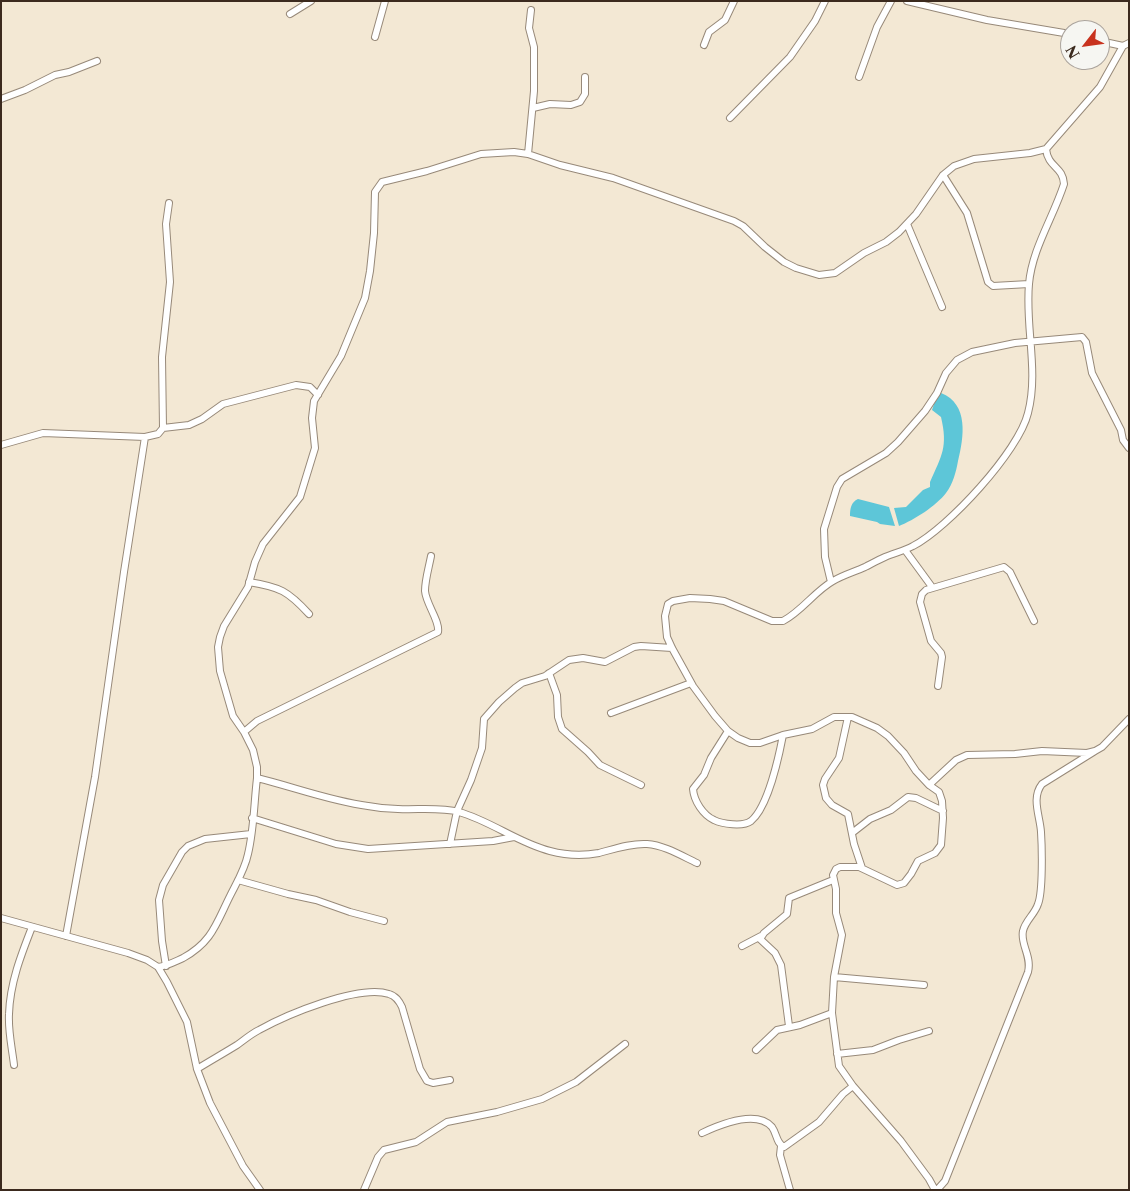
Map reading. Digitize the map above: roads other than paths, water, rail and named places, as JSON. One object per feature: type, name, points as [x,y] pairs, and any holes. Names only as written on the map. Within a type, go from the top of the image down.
[{"type":"street","points":[[290,14],[311,1]]},
{"type":"street","points":[[375,37],[385,1]]},
{"type":"street","points":[[704,45],[709,32],[725,20],[734,1]]},
{"type":"street","points":[[730,118],[790,57],[815,21],[826,1]]},
{"type":"street","points":[[859,77],[877,27],[891,1]]},
{"type":"street","points":[[907,1],[987,20],[1060,32]]},
{"type":"street","points":[[528,154],[533,108],[534,57],[529,28],[531,10]]},
{"type":"street","points":[[158,967],[166,966],[191,953],[207,940],[215,929],[248,856],[257,778],[255,758],[244,732],[233,716],[220,672],[218,647],[224,626],[242,599],[263,544],[300,497],[315,448],[313,407],[341,356],[365,298],[374,233],[375,192],[378,186],[386,180],[427,172],[481,154],[501,152],[528,154],[560,165],[613,178],[734,221],[743,226],[753,237],[784,262],[796,268],[820,275],[835,273],[886,242],[907,224],[943,175],[954,166],[965,162],[1046,149],[1100,87],[1126,44],[1110,42]]},
{"type":"street","points":[[1,99],[25,90],[55,75],[69,72],[97,61]]},
{"type":"street","points":[[533,108],[550,104],[571,105],[580,102],[584,94],[585,78]]},
{"type":"street","points":[[1046,149],[1048,160],[1063,176],[1064,184],[1038,248],[1029,284],[1030,397],[1028,412],[1022,430],[1004,458],[947,521],[921,541],[905,550],[831,582],[783,621],[772,621],[710,598],[690,598],[673,601],[668,604],[665,616],[667,637],[691,683],[728,731],[745,742],[755,744],[783,735],[812,730],[834,717],[848,717],[862,721],[888,736],[904,753],[916,771],[929,785],[939,792],[943,811],[942,845],[935,853],[918,861],[904,883],[897,884],[862,868],[840,867],[834,871],[833,880],[836,889],[836,913],[842,935],[834,977],[832,1013],[839,1066],[853,1086],[901,1142],[936,1190],[945,1181],[1030,965],[1023,931],[1039,902],[1041,884],[1042,835],[1037,807],[1037,790],[1042,784],[1102,747],[1129,719]]},
{"type":"street","points":[[943,175],[967,213],[988,282],[993,286],[1029,284]]},
{"type":"street","points":[[1,445],[42,433],[145,437],[158,434],[163,428],[162,357],[170,282],[166,224],[169,202]]},
{"type":"street","points":[[907,224],[942,307]]},
{"type":"street","points":[[831,582],[825,557],[824,529],[837,487],[842,479],[886,453],[925,411],[937,393],[950,366],[962,356],[988,348],[1030,341],[1082,336],[1086,342],[1090,368],[1121,430],[1123,440],[1129,448]]},
{"type":"street","points":[[163,428],[189,425],[202,419],[223,404],[296,385],[310,387],[318,395]]},
{"type":"street","points":[[66,936],[95,777],[145,437]]},
{"type":"street","points":[[905,550],[932,587]]},
{"type":"street","points":[[244,732],[257,721],[438,632],[438,625],[428,604],[425,592],[431,556]]},
{"type":"street","points":[[938,686],[941,653],[931,640],[920,602],[922,594],[926,590],[1004,567],[1010,572],[1034,621]]},
{"type":"street","points":[[249,582],[284,591],[309,614]]},
{"type":"street","points":[[450,844],[457,811],[471,780],[482,748],[484,719],[498,702],[522,683],[538,679],[575,658],[604,662],[634,647],[672,648]]},
{"type":"street","points":[[549,673],[557,695],[558,716],[562,728],[600,765],[641,785]]},
{"type":"street","points":[[611,713],[691,683]]},
{"type":"street","points":[[848,717],[839,758],[825,779],[823,786],[826,798],[832,805],[848,814],[862,868]]},
{"type":"street","points":[[728,731],[711,758],[704,775],[693,789],[695,798],[705,813],[718,822],[730,823],[748,823],[758,811],[771,783],[783,735]]},
{"type":"street","points":[[929,785],[956,760],[967,755],[1015,754],[1042,751],[1087,753],[1095,751]]},
{"type":"street","points":[[257,778],[333,800],[367,806],[457,811],[549,851],[588,855],[635,844],[648,844],[673,852],[697,863]]},
{"type":"street","points":[[852,834],[870,819],[891,810],[908,797],[916,798],[943,811]]},
{"type":"street","points":[[252,818],[336,844],[368,849],[493,841],[514,837]]},
{"type":"street","points":[[166,966],[159,900],[163,885],[182,852],[188,846],[205,839],[251,834]]},
{"type":"street","points":[[238,880],[316,900],[384,921]]},
{"type":"street","points":[[742,946],[761,936],[787,914],[789,898],[833,880]]},
{"type":"street","points":[[1,918],[128,953],[147,960],[158,967],[187,1022],[197,1068],[218,1121],[243,1166],[260,1190]]},
{"type":"street","points":[[14,1065],[8,1016],[10,997],[15,975],[32,926]]},
{"type":"street","points":[[761,936],[762,942],[775,953],[781,965],[789,1026]]},
{"type":"street","points":[[834,977],[924,985]]},
{"type":"street","points":[[197,1068],[258,1030],[280,1019],[329,1001],[364,993],[379,993],[390,994],[397,999],[402,1007],[420,1069],[427,1081],[433,1083],[450,1080]]},
{"type":"street","points":[[756,1050],[776,1030],[832,1013]]},
{"type":"street","points":[[836,1054],[873,1050],[929,1031]]},
{"type":"street","points":[[364,1190],[378,1157],[384,1150],[416,1142],[447,1122],[497,1112],[542,1099],[581,1078],[625,1044]]},
{"type":"street","points":[[781,1146],[788,1145],[819,1122],[843,1094],[853,1086]]},
{"type":"street","points":[[702,1133],[733,1121],[753,1120],[771,1126],[781,1146],[780,1155],[790,1190]]},
{"type":"water","points":[[941,393],[950,398],[956,405],[962,422],[962,442],[954,478],[937,503],[899,526],[894,508],[906,507],[923,490],[930,487],[930,482],[943,451],[944,436],[941,417],[932,410]]},
{"type":"water","points":[[858,499],[889,507],[895,526],[850,516],[851,506]]}]
